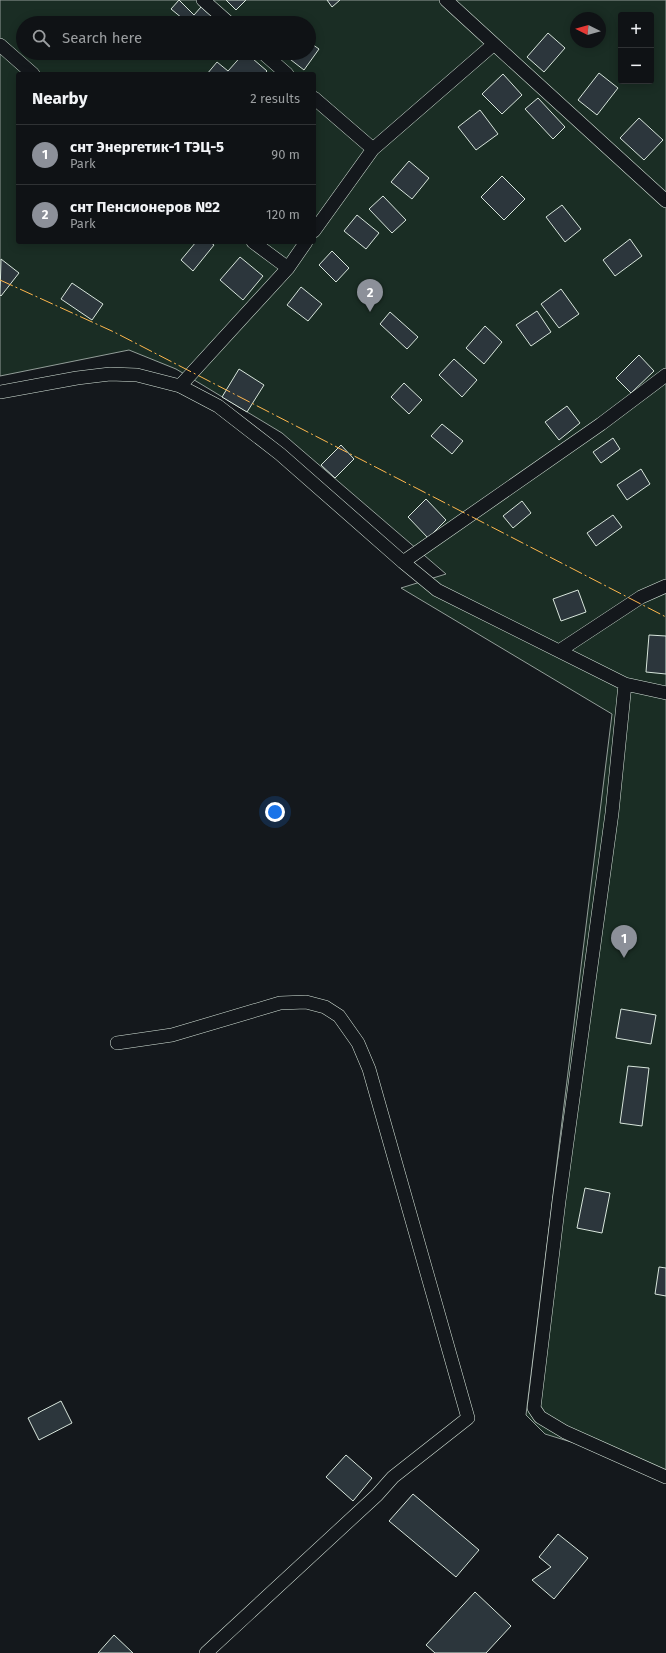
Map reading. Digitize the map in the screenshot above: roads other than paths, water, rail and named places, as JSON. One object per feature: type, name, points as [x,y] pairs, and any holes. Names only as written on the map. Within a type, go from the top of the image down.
[{"type":"lane","points":[[203,0],[221,16]]},
{"type":"lane","points":[[446,0],[666,201]]},
{"type":"lane","points":[[316,227],[373,149],[494,44]]},
{"type":"lane","points":[[0,45],[16,59]]},
{"type":"lane","points":[[18,60],[32,72]]},
{"type":"lane","points":[[271,60],[285,72]]},
{"type":"lane","points":[[316,100],[373,149]]},
{"type":"lane","points":[[256,244],[288,268]]},
{"type":"lane","points":[[180,386],[288,268],[305,244]]},
{"type":"lane","points":[[0,392],[77,378],[110,374],[137,375],[180,386],[218,406],[280,454],[437,590],[625,684],[666,693]]},
{"type":"lane","points":[[404,562],[602,424],[666,375]]},
{"type":"lane","points":[[559,651],[641,597],[666,586]]},
{"type":"lane","points":[[625,684],[612,813],[560,1193],[534,1408],[540,1417],[565,1432],[666,1477]]},
{"type":"lane","points":[[117,1043],[172,1035],[280,1003],[306,1002],[325,1007],[339,1016],[358,1043],[369,1069],[468,1418],[393,1477],[377,1495],[206,1653]]},
{"type":"place","name":"снт Пенсионеров №2","points":[[370,312]]},
{"type":"place","name":"снт Энергетик-1 ТЭЦ-5","points":[[624,958]]}]
